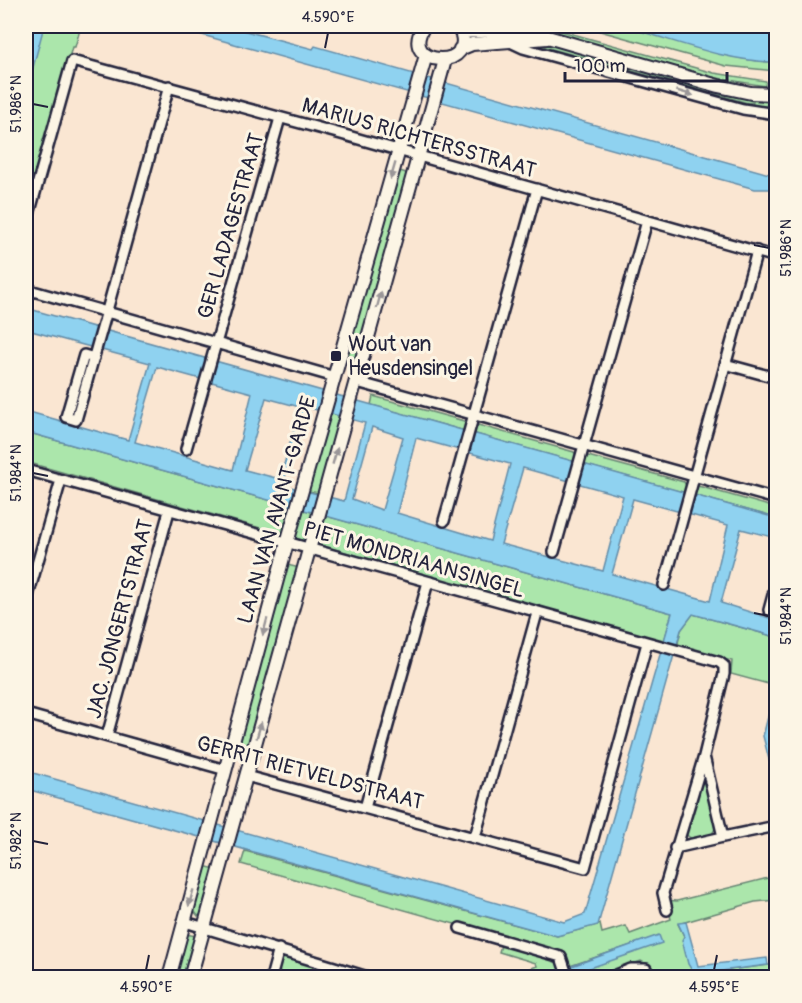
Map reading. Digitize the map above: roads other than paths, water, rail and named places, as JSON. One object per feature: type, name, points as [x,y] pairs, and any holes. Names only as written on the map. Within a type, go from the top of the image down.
[{"type":"street","points":[[411,26],[422,30],[420,46],[435,60],[445,60],[460,49],[472,44],[551,38]]},
{"type":"street","points":[[460,49],[459,29],[522,29],[718,86],[751,93],[777,94]]},
{"type":"street","points":[[508,40],[527,49],[735,107],[777,114]]},
{"type":"street","name":"LAAN VAN AVANT-GARDE","points":[[169,978],[288,543],[426,54]]},
{"type":"street","name":"LAAN VAN AVANT-GARDE","points":[[190,978],[445,60]]},
{"type":"street","name":"MARIUS RICHTERSSTRAAT","points":[[26,225],[72,61],[418,155],[777,257]]},
{"type":"street","points":[[94,358],[84,355],[66,417],[76,420],[94,358],[104,323],[169,86]]},
{"type":"street","name":"GER LADAGESTRAAT","points":[[186,449],[207,382],[280,118]]},
{"type":"street","points":[[444,521],[537,189]]},
{"type":"street","points":[[554,552],[647,221]]},
{"type":"street","points":[[664,585],[757,251]]},
{"type":"street","points":[[26,289],[777,499]]},
{"type":"street","points":[[725,364],[777,378]]},
{"type":"street","name":"PIET MONDRIAANSINGEL","points":[[26,470],[537,613],[714,660],[724,666],[724,674],[704,756]]},
{"type":"street","points":[[26,603],[61,480]]},
{"type":"street","name":"JAC. JONGERTSTRAAT","points":[[107,736],[168,511]]},
{"type":"street","points":[[364,808],[428,582]]},
{"type":"street","points":[[769,610],[777,584]]},
{"type":"street","points":[[475,837],[537,613]]},
{"type":"street","name":"GERRIT RIETVELDSTRAAT","points":[[26,714],[585,868],[647,643]]},
{"type":"street","points":[[704,756],[723,837]]},
{"type":"street","points":[[667,910],[663,893],[704,756]]},
{"type":"street","points":[[675,848],[777,826]]},
{"type":"street","points":[[185,922],[371,978]]},
{"type":"street","points":[[460,928],[561,957],[568,977]]},
{"type":"street","points":[[271,978],[279,950]]},
{"type":"street","points":[[609,978],[638,968],[647,970],[650,978]]},
{"type":"water","points":[[26,26],[44,26],[26,94]]},
{"type":"water","points":[[170,26],[227,26],[313,49],[315,46],[776,176],[776,189],[755,189]]},
{"type":"water","points":[[622,26],[776,26],[776,62],[718,54]]},
{"type":"water","points":[[26,308],[776,518],[776,538],[741,529],[721,603],[776,620],[776,637],[693,614],[681,630],[598,925],[557,936],[26,789],[26,771],[564,922],[585,914],[672,613],[26,432],[26,411],[128,440],[150,363],[31,331],[26,349]],"holes":[[[157,367],[252,393],[233,470],[135,442]],[[266,398],[300,407],[280,479],[245,470]],[[306,407],[365,423],[344,501],[283,485]],[[372,427],[403,437],[382,510],[352,499]],[[416,438],[510,464],[490,541],[397,513]],[[523,468],[623,496],[603,571],[501,544]],[[633,499],[728,525],[710,601],[612,574]]]},
{"type":"water","points":[[776,686],[776,787],[763,736]]},
{"type":"water","points":[[686,922],[698,966],[767,958],[768,965],[704,973],[707,977],[696,977],[688,964],[682,940],[684,936],[678,923]]},
{"type":"water","points":[[659,935],[662,943],[564,977],[538,978]]},
{"type":"place","name":"Wout van Heusdensingel","points":[[336,356]]}]
